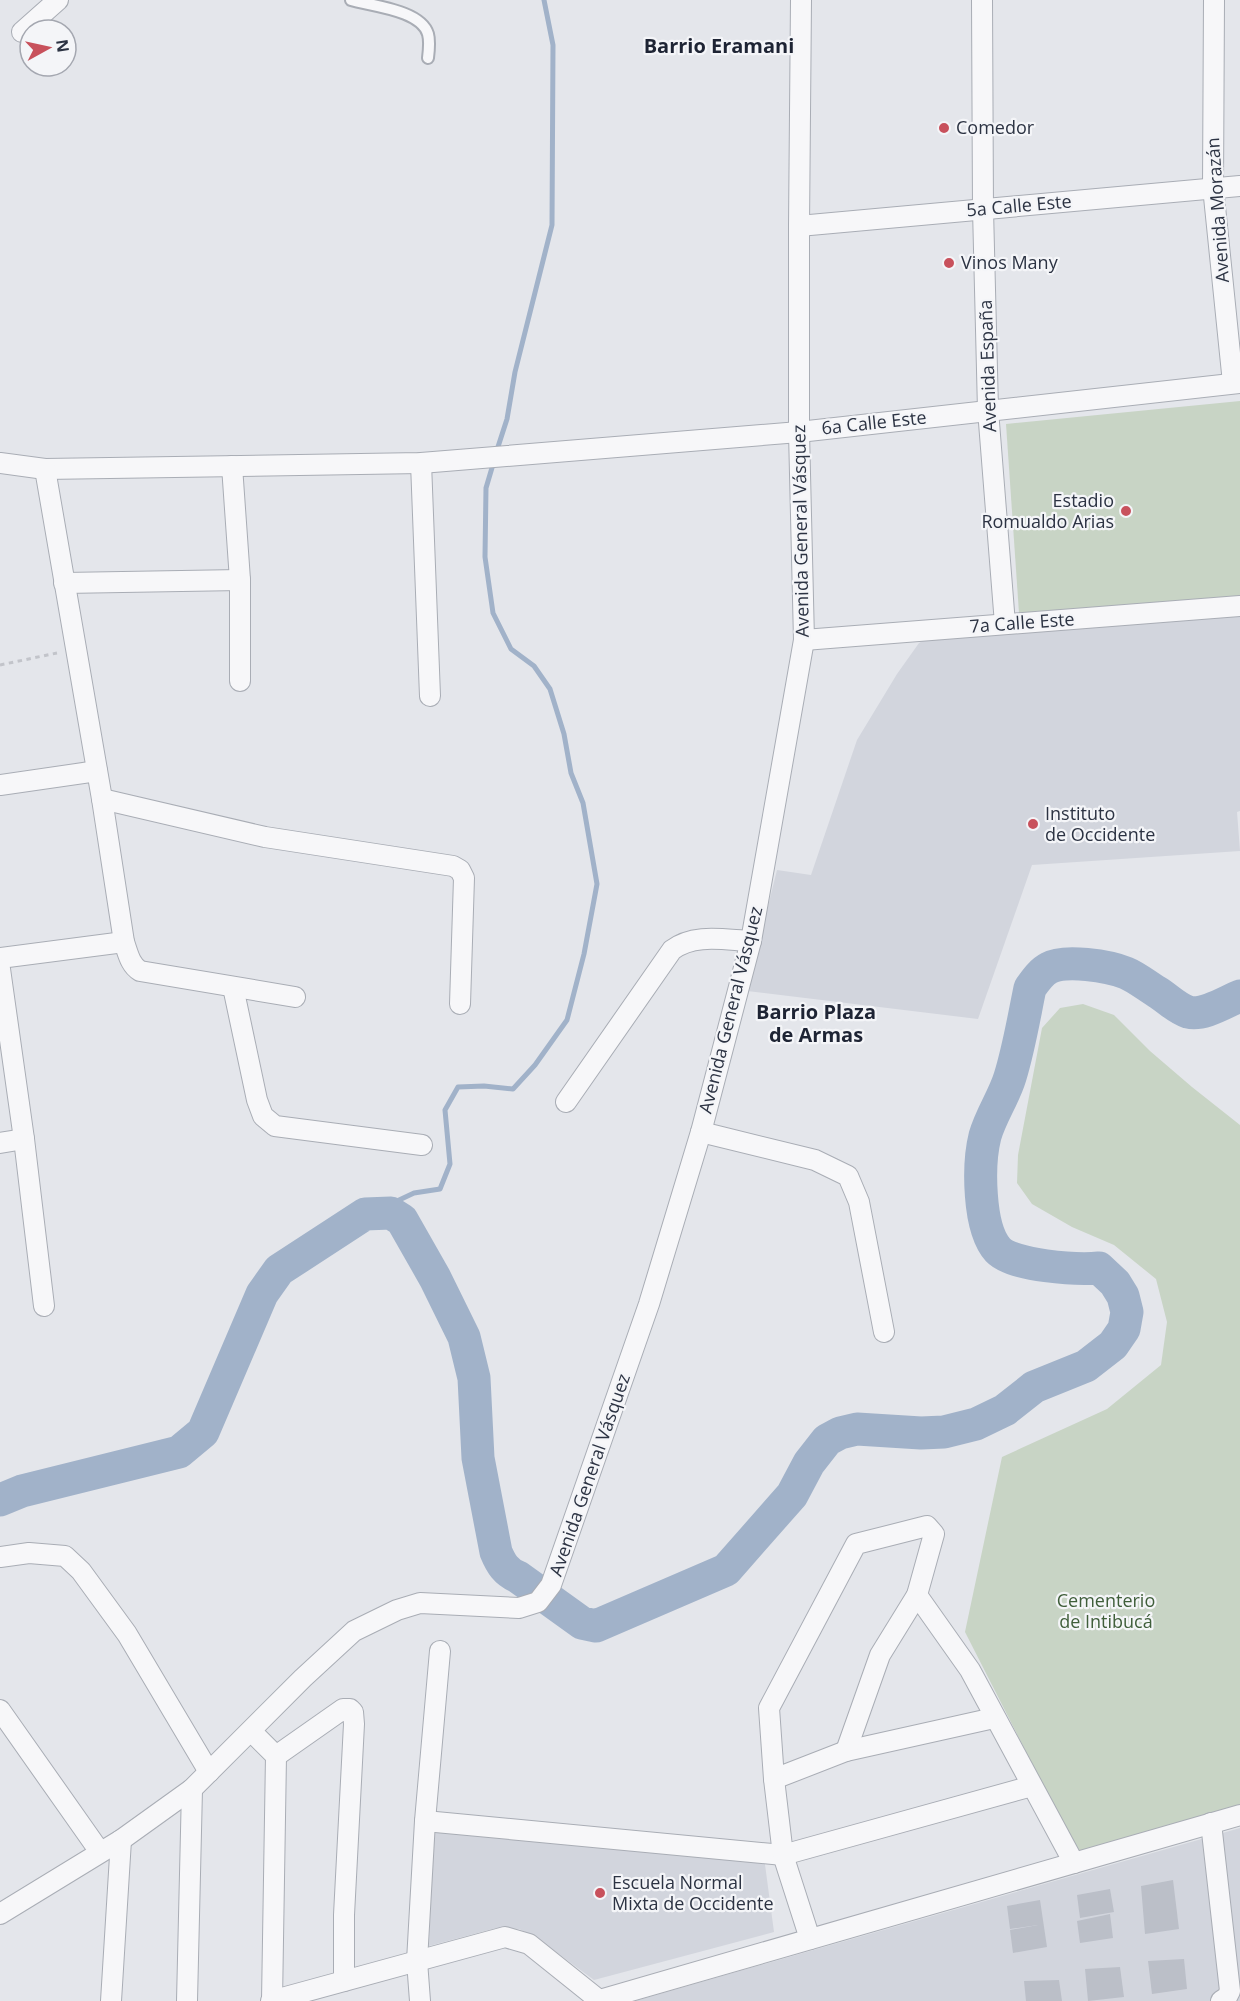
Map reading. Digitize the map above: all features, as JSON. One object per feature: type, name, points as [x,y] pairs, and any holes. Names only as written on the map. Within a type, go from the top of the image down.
[{"type":"street","points":[[38,18],[58,0]]},
{"type":"street","name":"Avenida General Vásquez","points":[[0,1914],[121,1840],[192,1789],[252,1732],[303,1678],[354,1631],[398,1610],[420,1603],[519,1608],[537,1602],[551,1585],[649,1304],[700,1132],[751,941],[804,640],[799,432],[801,0]]},
{"type":"street","name":"Avenida España","points":[[982,0],[983,209],[988,410],[1005,624]]},
{"type":"street","name":"Avenida Morazán","points":[[1214,0],[1213,187],[1236,383]]},
{"type":"street","name":"5a Calle Este","points":[[799,226],[1240,186]]},
{"type":"street","name":"6a Calle Este","points":[[0,463],[45,469],[421,463],[799,432],[1236,383]]},
{"type":"street","points":[[421,463],[430,696]]},
{"type":"street","points":[[232,466],[240,580],[240,681]]},
{"type":"street","points":[[45,469],[102,799],[124,942],[131,962],[135,968],[140,970],[295,997]]},
{"type":"street","points":[[64,583],[240,580]]},
{"type":"street","name":"7a Calle Este","points":[[804,640],[1240,606]]},
{"type":"street","points":[[0,785],[97,771]]},
{"type":"street","points":[[102,799],[265,837],[453,866],[460,870],[464,878],[460,1004]]},
{"type":"street","points":[[566,1102],[672,950],[682,942],[699,939],[751,941]]},
{"type":"street","points":[[0,958],[124,942]]},
{"type":"street","points":[[0,969],[44,1306]]},
{"type":"street","points":[[233,987],[257,1100],[263,1116],[275,1126],[422,1145]]},
{"type":"street","points":[[700,1132],[815,1160],[848,1176],[859,1202],[884,1332]]},
{"type":"street","points":[[0,1143],[24,1139]]},
{"type":"street","points":[[810,1939],[783,1855],[769,1708],[856,1544],[927,1526],[934,1534],[917,1595],[880,1655],[846,1751]]},
{"type":"street","points":[[0,1557],[29,1553],[65,1556],[81,1571],[127,1634],[209,1772]]},
{"type":"street","points":[[917,1595],[970,1670],[1074,1863]]},
{"type":"street","points":[[420,2001],[417,1961],[425,1821],[440,1651]]},
{"type":"street","points":[[276,1756],[343,1709],[350,1709],[352,1712],[354,1724],[344,1915],[344,1981]]},
{"type":"street","points":[[0,1710],[100,1852]]},
{"type":"street","points":[[774,1779],[846,1751],[994,1718]]},
{"type":"street","points":[[252,1732],[276,1756],[271,2001],[504,1937],[529,1944],[597,2001],[1240,1815]]},
{"type":"street","points":[[425,1821],[783,1855],[1032,1786]]},
{"type":"street","points":[[187,2001],[192,1789]]},
{"type":"street","points":[[1211,1823],[1230,1991],[1221,2001]]},
{"type":"street","points":[[111,2001],[121,1840]]},
{"type":"lane","points":[[351,0],[415,18],[428,33],[428,58]]},
{"type":"path","points":[[0,665],[76,649]]},
{"type":"shaded area","name":"Instituto de Occidente","points":[[1240,614],[1240,811],[1237,812],[1240,851],[1032,865],[978,1019],[747,991],[777,870],[811,875],[857,740],[897,674],[919,643],[931,636]]},
{"type":"shaded area","points":[[1240,1828],[1240,2001],[635,2001]]},
{"type":"shaded area","name":"Escuela Normal Mixta de Occidente","points":[[434,1831],[764,1857],[774,1932],[594,1980],[537,1938],[519,1929],[496,1928],[429,1946]]},
{"type":"green space","name":"Estadio Romualdo Arias","points":[[1240,401],[1240,597],[1019,613],[1006,424]]},
{"type":"green space","name":"Cementerio de Intibucá","points":[[1083,1004],[1114,1015],[1150,1051],[1240,1125],[1240,1808],[1078,1854],[965,1632],[1002,1457],[1107,1409],[1161,1365],[1167,1322],[1156,1279],[1114,1245],[1072,1227],[1032,1204],[1017,1183],[1018,1155],[1042,1028],[1060,1008]]},
{"type":"building","points":[[1173,1880],[1179,1929],[1145,1934],[1141,1886]]},
{"type":"building","points":[[1110,1889],[1114,1912],[1080,1918],[1077,1895]]},
{"type":"building","points":[[1040,1900],[1047,1947],[1013,1953],[1010,1930],[1038,1925],[1010,1929],[1007,1906]]},
{"type":"building","points":[[1110,1914],[1113,1938],[1080,1943],[1077,1921]]},
{"type":"building","points":[[1184,1959],[1187,1989],[1152,1994],[1148,1961]]},
{"type":"building","points":[[1120,1967],[1124,1997],[1088,2001],[1085,1969]]},
{"type":"building","points":[[1059,1980],[1062,2001],[1026,2001],[1024,1981]]},
{"type":"waterway","points":[[496,453],[507,419],[515,372],[552,225],[553,45],[544,0]]},
{"type":"waterway","points":[[391,1213],[397,1201],[414,1193],[440,1189],[450,1164],[445,1110],[458,1087],[484,1086],[513,1089],[535,1065],[567,1020],[584,954],[597,884],[583,803],[571,773],[564,734],[550,689],[534,666],[511,649],[493,613],[485,557],[486,488],[494,461]]},
{"type":"waterway","points":[[0,1500],[22,1491],[179,1452],[203,1432],[262,1294],[279,1270],[365,1214],[391,1213],[402,1220],[435,1278],[464,1337],[474,1378],[478,1458],[496,1552],[510,1573],[582,1623],[596,1626],[726,1570],[792,1495],[809,1463],[827,1440],[840,1433],[857,1429],[921,1433],[944,1432],[976,1424],[1005,1410],[1034,1387],[1086,1366],[1113,1345],[1124,1329],[1127,1312],[1123,1296],[1115,1283],[1099,1268],[1031,1263],[1006,1255],[998,1250],[991,1240],[983,1212],[981,1163],[985,1136],[1010,1077],[1030,988],[1049,968],[1056,965],[1075,964],[1098,966],[1126,973],[1188,1012],[1208,1010],[1240,996]]},
{"type":"place","name":"Comedor","points":[[944,128]]},
{"type":"place","name":"Vinos Many","points":[[949,263]]},
{"type":"place","name":"Estadio Romualdo Arias","points":[[1126,511]]},
{"type":"place","name":"Instituto de Occidente","points":[[1033,824]]},
{"type":"place","name":"Escuela Normal Mixta de Occidente","points":[[600,1893]]},
{"type":"district","name":"Barrio Eramani","points":[[719,46]]},
{"type":"district","name":"Barrio Plaza de Armas","points":[[816,1024]]}]
